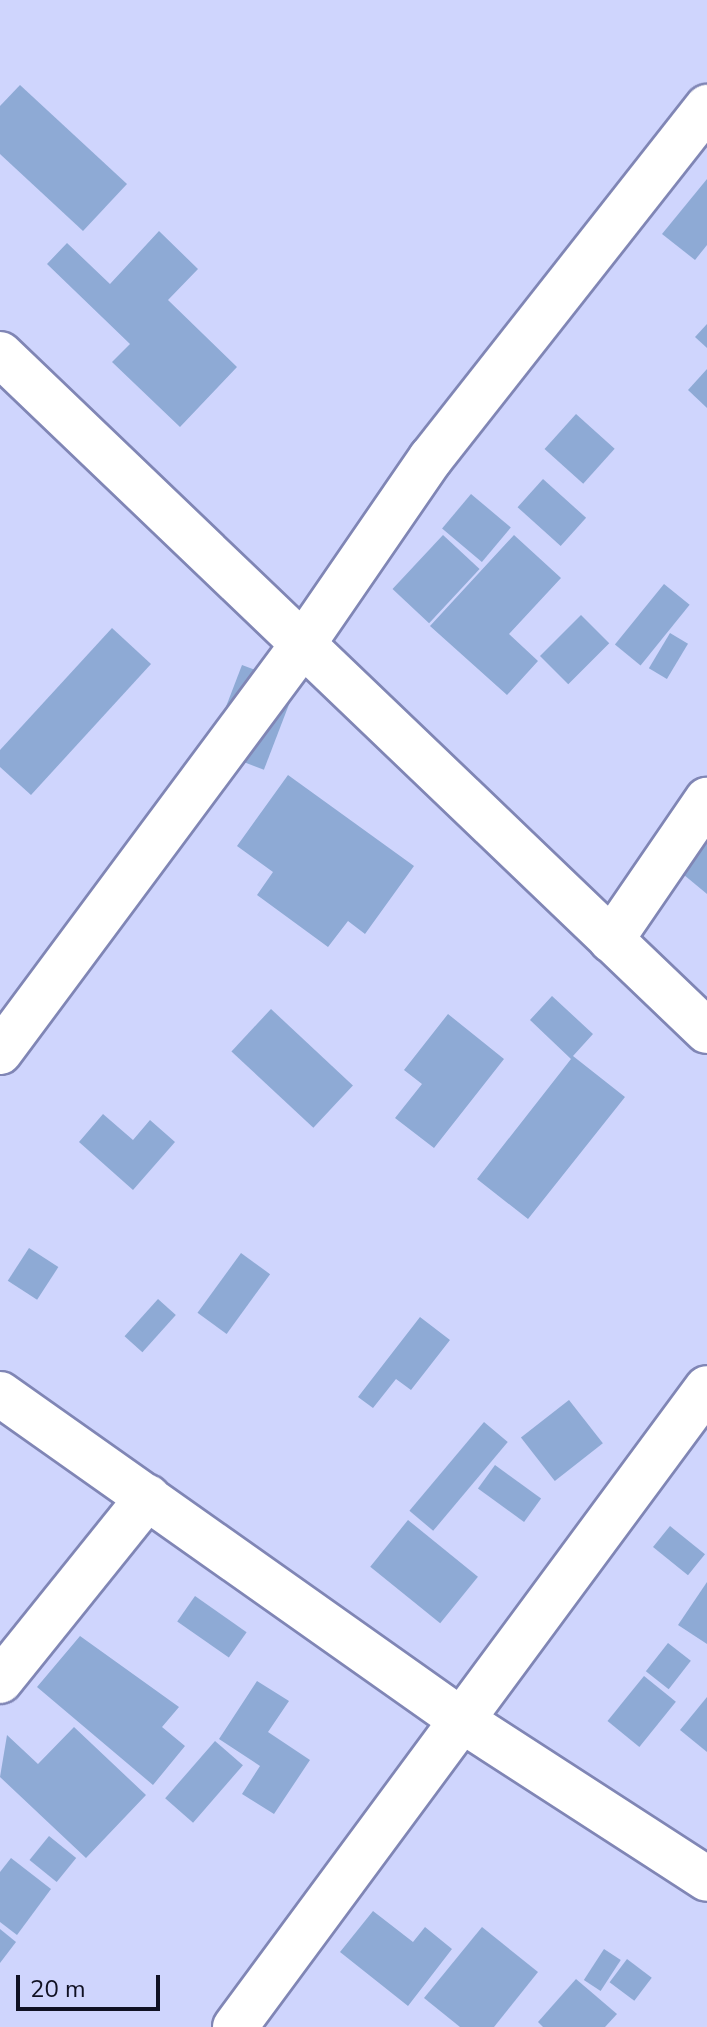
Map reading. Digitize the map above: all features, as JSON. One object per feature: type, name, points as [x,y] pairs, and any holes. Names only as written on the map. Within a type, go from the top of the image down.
[{"type":"street","points":[[0,1052],[303,644],[431,458],[707,107]]},
{"type":"street","points":[[1,359],[707,1031]]},
{"type":"street","points":[[611,940],[707,800]]},
{"type":"street","points":[[235,2027],[707,1388]]},
{"type":"street","points":[[0,1394],[460,1719],[707,1879]]},
{"type":"street","points":[[0,1681],[148,1497]]},
{"type":"building","points":[[20,85],[127,184],[83,231],[0,154],[0,106]]},
{"type":"building","points":[[707,179],[707,245],[695,260],[662,234]]},
{"type":"building","points":[[159,231],[198,269],[168,300],[237,367],[180,427],[112,362],[130,344],[47,264],[67,243],[110,284]]},
{"type":"building","points":[[707,324],[707,348],[695,337]]},
{"type":"building","points":[[707,369],[707,408],[688,390]]},
{"type":"building","points":[[576,414],[615,449],[583,484],[545,449]]},
{"type":"building","points":[[543,479],[586,518],[561,546],[518,507]]},
{"type":"building","points":[[471,494],[511,527],[482,562],[442,528]]},
{"type":"building","points":[[443,535],[480,569],[429,623],[393,589]]},
{"type":"building","points":[[514,535],[561,578],[509,634],[538,661],[507,695],[430,626]]},
{"type":"building","points":[[664,584],[690,605],[641,665],[615,645]]},
{"type":"building","points":[[581,615],[609,643],[568,684],[540,656]]},
{"type":"building","points":[[112,628],[151,664],[31,795],[0,767],[0,750]]},
{"type":"building","points":[[670,633],[688,644],[667,679],[649,668]]},
{"type":"building","points":[[242,665],[296,686],[264,770],[210,749]]},
{"type":"building","points":[[288,775],[414,866],[365,934],[348,921],[328,947],[257,895],[273,872],[237,846]]},
{"type":"building","points":[[707,822],[707,894],[672,865]]},
{"type":"building","points":[[552,996],[593,1034],[573,1056],[625,1097],[528,1219],[477,1179],[571,1059],[530,1020]]},
{"type":"building","points":[[271,1009],[353,1085],[313,1128],[231,1051]]},
{"type":"building","points":[[448,1014],[504,1059],[434,1148],[395,1118],[422,1084],[404,1070]]},
{"type":"building","points":[[103,1114],[133,1140],[150,1120],[175,1142],[133,1190],[79,1142]]},
{"type":"building","points":[[29,1248],[58,1267],[37,1300],[8,1281]]},
{"type":"building","points":[[241,1253],[270,1274],[227,1334],[198,1313]]},
{"type":"building","points":[[158,1299],[176,1315],[142,1352],[125,1336]]},
{"type":"building","points":[[420,1317],[450,1340],[411,1390],[396,1379],[373,1408],[358,1397]]},
{"type":"building","points":[[569,1400],[603,1443],[555,1481],[521,1438]]},
{"type":"building","points":[[484,1422],[508,1442],[433,1531],[409,1511]]},
{"type":"building","points":[[495,1465],[541,1499],[524,1522],[478,1488]]},
{"type":"building","points":[[408,1520],[478,1577],[440,1623],[370,1567]]},
{"type":"building","points":[[670,1526],[705,1554],[688,1575],[653,1547]]},
{"type":"building","points":[[707,1582],[707,1644],[678,1625]]},
{"type":"building","points":[[195,1596],[247,1632],[229,1658],[177,1621]]},
{"type":"building","points":[[80,1636],[179,1707],[162,1727],[185,1746],[153,1785],[37,1687]]},
{"type":"building","points":[[668,1643],[691,1661],[669,1689],[646,1671]]},
{"type":"building","points":[[644,1676],[676,1702],[639,1747],[607,1721]]},
{"type":"building","points":[[257,1681],[289,1701],[268,1732],[310,1760],[274,1814],[242,1794],[260,1766],[219,1739]]},
{"type":"building","points":[[707,1697],[707,1752],[680,1730]]},
{"type":"building","points":[[74,1727],[146,1795],[86,1858],[0,1777],[7,1735],[38,1764]]},
{"type":"building","points":[[215,1741],[243,1765],[193,1823],[165,1798]]},
{"type":"building","points":[[49,1836],[76,1858],[57,1882],[29,1860]]},
{"type":"building","points":[[11,1858],[51,1889],[17,1935],[0,1922],[0,1872]]},
{"type":"building","points":[[373,1911],[413,1942],[425,1927],[452,1949],[408,2006],[340,1952]]},
{"type":"building","points":[[482,1927],[538,1972],[494,2027],[460,2027],[424,1998]]},
{"type":"building","points":[[0,1929],[16,1942],[0,1963]]},
{"type":"building","points":[[604,1949],[621,1960],[601,1991],[584,1980]]},
{"type":"building","points":[[627,1959],[652,1978],[634,2001],[610,1982]]},
{"type":"building","points":[[576,1979],[617,2014],[605,2027],[543,2027],[538,2022]]}]
